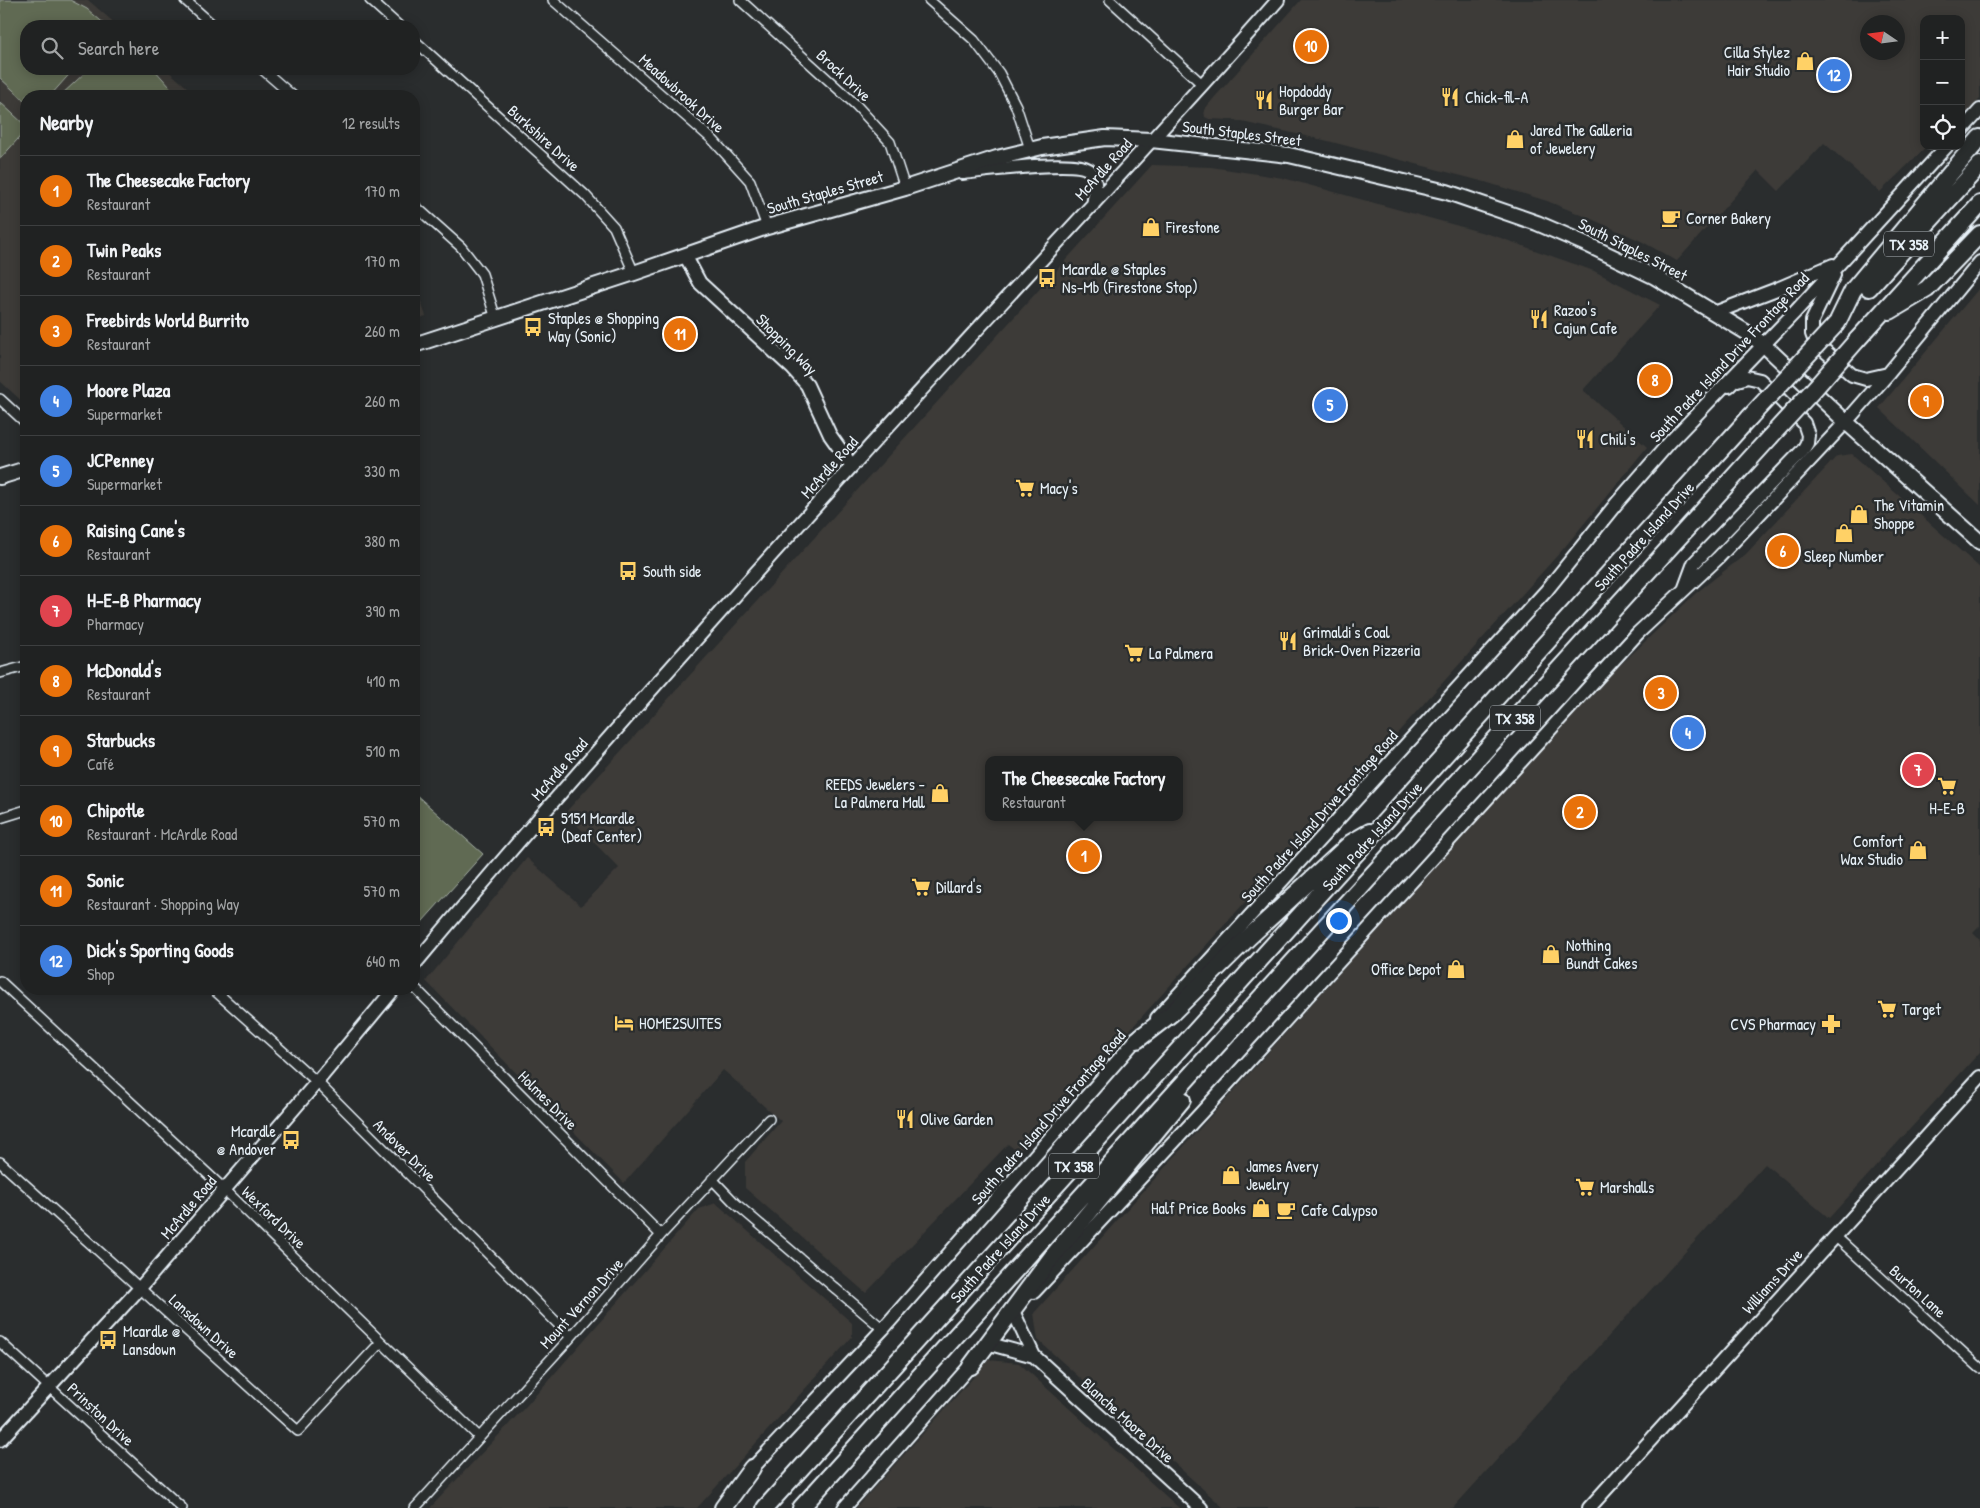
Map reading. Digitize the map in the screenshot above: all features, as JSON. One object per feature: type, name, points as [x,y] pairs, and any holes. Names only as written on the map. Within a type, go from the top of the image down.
[{"type":"highway","points":[[1837,323],[1853,290],[1980,138]]},
{"type":"highway","name":"South Padre Island Drive","points":[[765,1508],[1980,165]]},
{"type":"highway","name":"South Padre Island Drive","points":[[801,1508],[1980,204]]},
{"type":"highway","points":[[1875,320],[1927,289],[1980,234]]},
{"type":"highway","points":[[1137,1040],[1172,1013],[1249,936],[1351,842],[1383,824]]},
{"type":"highway","points":[[971,1366],[1052,1257],[1182,1101],[1214,1049]]},
{"type":"highway","points":[[723,1508],[752,1468]]},
{"type":"main road","name":"McArdle Road","points":[[420,958],[520,838],[647,693],[852,466],[1203,85],[1278,0]]},
{"type":"main road","points":[[1965,127],[1980,110]]},
{"type":"main road","name":"South Staples Street","points":[[420,344],[767,227],[906,188],[1030,149],[1080,140],[1105,138],[1152,140],[1289,155],[1447,192],[1536,223],[1586,244],[1655,277],[1764,345],[1846,422],[1980,542]]},
{"type":"main road","name":"South Padre Island Drive Frontage Road","points":[[715,1508],[883,1328],[1137,1040],[1546,591],[1670,442],[1764,345],[1943,150]]},
{"type":"main road","points":[[952,174],[1042,166],[1082,166],[1089,170],[1095,182],[1093,205]]},
{"type":"main road","name":"Shopping Way","points":[[685,255],[700,283],[792,368],[807,385],[830,435],[852,466]]},
{"type":"main road","points":[[1714,313],[1840,262]]},
{"type":"main road","points":[[1840,262],[1812,321],[1812,334],[1815,342],[1852,375],[1866,380],[1888,374]]},
{"type":"main road","points":[[844,1508],[971,1366],[1014,1313],[1201,1113],[1632,640],[1718,558],[1846,422],[1980,262]]},
{"type":"main road","points":[[1670,442],[1680,440],[1734,381],[1746,377],[1760,380],[1804,423],[1808,435],[1807,443],[1803,450],[1694,563],[1684,590]]},
{"type":"main road","points":[[0,477],[20,471]]},
{"type":"main road","name":"McArdle Road","points":[[0,1440],[140,1288],[389,995]]},
{"type":"main road","name":"Williams Drive","points":[[1589,1508],[1980,1077]]},
{"type":"main road","name":"Blanche Moore Drive","points":[[1014,1313],[1034,1356],[1201,1508]]},
{"type":"main road","name":"Blanche Moore Drive","points":[[990,1344],[1034,1356]]},
{"type":"street","points":[[185,0],[207,20]]},
{"type":"street","points":[[370,0],[392,20]]},
{"type":"street","name":"Meadowbrook Drive","points":[[553,0],[713,140],[750,181],[767,227]]},
{"type":"street","name":"Brock Drive","points":[[740,0],[856,105],[890,142],[906,188]]},
{"type":"street","points":[[929,0],[974,40],[999,73],[1016,106],[1030,149]]},
{"type":"street","points":[[1110,0],[1203,85]]},
{"type":"street","name":"Burkshire Drive","points":[[420,45],[585,195],[614,227],[634,273]]},
{"type":"street","points":[[269,75],[286,90]]},
{"type":"street","points":[[420,209],[461,247],[482,274],[496,319]]},
{"type":"street","points":[[0,399],[20,417]]},
{"type":"street","points":[[0,673],[20,668]]},
{"type":"street","points":[[0,818],[20,812]]},
{"type":"street","name":"Wexford Drive","points":[[0,980],[224,1189],[479,1437]]},
{"type":"street","name":"Holmes Drive","points":[[420,993],[661,1235]]},
{"type":"street","name":"Andover Drive","points":[[220,995],[317,1082],[571,1337]]},
{"type":"street","name":"Mount Vernon Drive","points":[[416,1508],[661,1235],[769,1119]]},
{"type":"street","name":"Lansdown Drive","points":[[0,1162],[298,1431],[381,1342]]},
{"type":"street","points":[[712,1179],[735,1203],[883,1328]]},
{"type":"street","name":"Burton Lane","points":[[1835,1236],[1980,1368]]},
{"type":"street","name":"Prinston Drive","points":[[0,1342],[182,1508]]},
{"type":"shaded area","points":[[0,0],[88,0],[111,20],[20,20],[20,75],[173,75],[190,90],[20,90],[20,399],[0,381]]},
{"type":"shaded area","points":[[1301,0],[1980,0],[1980,99],[1965,115],[1965,15],[1920,15],[1920,150],[1923,150],[1880,192],[1824,143],[1779,191],[1758,170],[1677,261],[1641,241],[1547,201],[1485,182],[1328,141],[1233,120],[1209,119],[1205,117],[1204,110]]},
{"type":"shaded area","points":[[1152,165],[1211,167],[1283,178],[1495,236],[1594,271],[1660,305],[1583,390],[1647,447],[1564,548],[1019,1153],[1008,1144],[866,1293],[745,1188],[745,1162],[781,1121],[723,1070],[624,1183],[426,981],[527,858],[581,906],[619,868],[565,813]]},
{"type":"shaded area","points":[[1980,287],[1980,505],[1879,408]]},
{"type":"shaded area","points":[[420,299],[426,316],[420,318]]},
{"type":"shaded area","points":[[1852,454],[1980,568],[1980,926],[1973,933],[1980,940],[1980,1052],[1829,1218],[1765,1164],[1453,1508],[1224,1508],[1038,1340],[1034,1313],[1592,692],[1696,593],[1746,554],[1837,456]]},
{"type":"shaded area","points":[[716,1203],[852,1323],[852,1337],[697,1508],[430,1508],[527,1405],[699,1209]]},
{"type":"shaded area","points":[[989,1360],[1019,1363],[1179,1508],[856,1508]]},
{"type":"green space","points":[[0,0],[70,0],[87,9],[100,20],[20,20],[20,75],[69,75],[55,90],[20,90],[20,96],[0,78]]},
{"type":"green space","points":[[83,75],[159,75],[173,90],[66,90]]},
{"type":"green space","points":[[0,102],[20,120],[20,137],[0,159]]},
{"type":"green space","points":[[420,798],[483,854],[420,924]]},
{"type":"place","name":"Chipotle","points":[[1311,46]]},
{"type":"place","name":"Cilla Stylez Hair Studio","points":[[1805,61]]},
{"type":"place","name":"Dick's Sporting Goods","points":[[1834,75]]},
{"type":"place","name":"Chick-fil-A","points":[[1450,97]]},
{"type":"place","name":"Hopdoddy Burger Bar","points":[[1264,100]]},
{"type":"place","name":"Jared The Galleria of Jewelery","points":[[1515,139]]},
{"type":"place","name":"Corner Bakery","points":[[1671,218]]},
{"type":"place","name":"Firestone","points":[[1151,227]]},
{"type":"place","name":"Mcardle @ Staples Ns-Mb (Firestone Stop)","points":[[1047,278]]},
{"type":"place","name":"Razoo's Cajun Cafe","points":[[1539,319]]},
{"type":"place","name":"Staples @ Shopping Way (Sonic)","points":[[533,327]]},
{"type":"place","name":"Sonic","points":[[680,334]]},
{"type":"place","name":"McDonald's","points":[[1655,380]]},
{"type":"place","name":"Starbucks","points":[[1926,401]]},
{"type":"place","name":"JCPenney","points":[[1330,405]]},
{"type":"place","name":"Chili's","points":[[1585,439]]},
{"type":"place","name":"Macy's","points":[[1025,488]]},
{"type":"place","name":"The Vitamin Shoppe","points":[[1859,514]]},
{"type":"place","name":"Sleep Number","points":[[1844,533]]},
{"type":"place","name":"Raising Cane's","points":[[1783,551]]},
{"type":"place","name":"South side","points":[[628,571]]},
{"type":"place","name":"Grimaldi's Coal Brick-Oven Pizzeria","points":[[1288,641]]},
{"type":"place","name":"La Palmera","points":[[1134,653]]},
{"type":"place","name":"Freebirds World Burrito","points":[[1661,693]]},
{"type":"place","name":"Moore Plaza","points":[[1688,733]]},
{"type":"place","name":"H-E-B Pharmacy","points":[[1918,770]]},
{"type":"place","name":"H-E-B","points":[[1947,786]]},
{"type":"place","name":"REEDS Jewelers - La Palmera Mall","points":[[940,793]]},
{"type":"place","name":"Twin Peaks","points":[[1580,812]]},
{"type":"place","name":"5151 Mcardle (Deaf Center)","points":[[546,827]]},
{"type":"place","name":"Comfort Wax Studio","points":[[1918,850]]},
{"type":"place","name":"The Cheesecake Factory","points":[[1084,856]]},
{"type":"place","name":"Dillard's","points":[[921,887]]},
{"type":"place","name":"Nothing Bundt Cakes","points":[[1551,954]]},
{"type":"place","name":"Office Depot","points":[[1456,969]]},
{"type":"place","name":"Target","points":[[1887,1009]]},
{"type":"place","name":"HOME2SUITES","points":[[624,1023]]},
{"type":"place","name":"CVS Pharmacy","points":[[1831,1024]]},
{"type":"place","name":"Olive Garden","points":[[905,1119]]},
{"type":"place","name":"Mcardle @ Andover","points":[[291,1140]]},
{"type":"place","name":"James Avery Jewelry","points":[[1231,1175]]},
{"type":"place","name":"Marshalls","points":[[1585,1187]]},
{"type":"place","name":"Half Price Books","points":[[1261,1208]]},
{"type":"place","name":"Cafe Calypso","points":[[1286,1210]]},
{"type":"place","name":"Mcardle @ Lansdown","points":[[108,1340]]}]
